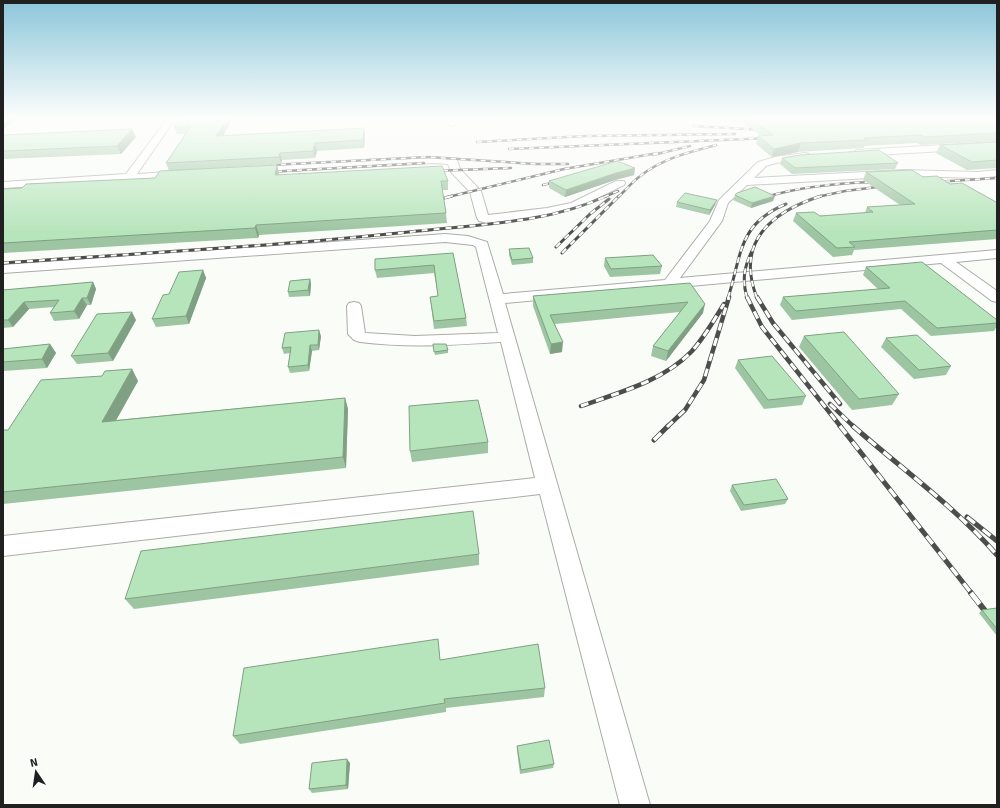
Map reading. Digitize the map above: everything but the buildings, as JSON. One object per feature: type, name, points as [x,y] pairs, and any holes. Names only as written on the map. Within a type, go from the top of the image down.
[{"type":"lane","points":[[129,178],[144,157]]},
{"type":"lane","points":[[669,284],[716,222],[723,202],[762,164],[795,157]]},
{"type":"lane","points":[[245,170],[435,160],[451,161],[453,162],[455,170],[475,191],[483,218],[487,219],[546,212],[575,205],[620,182]]},
{"type":"lane","points":[[3,185],[190,173]]},
{"type":"lane","points":[[743,182],[903,173],[978,175],[997,173]]},
{"type":"lane","points":[[3,269],[445,238],[466,239],[482,245],[508,337],[546,485],[635,805]]},
{"type":"lane","points":[[497,299],[997,254]]},
{"type":"lane","points":[[944,259],[997,298]]},
{"type":"lane","points":[[354,306],[356,334],[360,337],[392,341],[461,340],[508,337]]},
{"type":"lane","points":[[3,546],[546,485]]},
{"type":"railway","points":[[271,165],[428,157],[535,164],[568,164]]},
{"type":"railway","points":[[450,196],[564,169],[636,157]]},
{"type":"railway","points":[[562,253],[636,179],[657,165],[677,157]]},
{"type":"railway","points":[[267,172],[424,163]]},
{"type":"railway","points":[[433,171],[511,168]]},
{"type":"railway","points":[[935,182],[997,178]]},
{"type":"railway","points":[[543,185],[559,181]]},
{"type":"railway","points":[[768,196],[766,197],[793,190],[820,186],[876,182]]},
{"type":"railway","points":[[820,196],[845,191],[885,186]]},
{"type":"railway","points":[[604,197],[618,191]]},
{"type":"railway","points":[[433,201],[450,196]]},
{"type":"railway","points":[[3,263],[314,241],[490,224],[561,212],[606,196]]},
{"type":"railway","points":[[757,298],[751,278],[751,261],[754,245],[762,232],[773,221],[787,211],[820,196]]},
{"type":"railway","points":[[556,247],[590,214],[609,199]]},
{"type":"railway","points":[[728,298],[740,254],[750,231],[770,212],[786,204]]},
{"type":"railway","points":[[747,298],[744,279],[747,263],[752,251]]},
{"type":"railway","points":[[667,427],[685,410],[704,380],[729,297]]},
{"type":"railway","points":[[747,297],[762,327],[841,427]]},
{"type":"railway","points":[[757,297],[773,323],[840,404]]},
{"type":"railway","points":[[581,406],[639,385],[667,371],[680,362],[700,341],[724,304]]},
{"type":"railway","points":[[830,404],[854,427]]},
{"type":"railway","points":[[840,426],[972,594]]},
{"type":"railway","points":[[853,426],[963,520],[997,555]]},
{"type":"railway","points":[[654,440],[667,427]]},
{"type":"railway","points":[[967,517],[997,541]]},
{"type":"railway","points":[[971,593],[997,626]]}]
